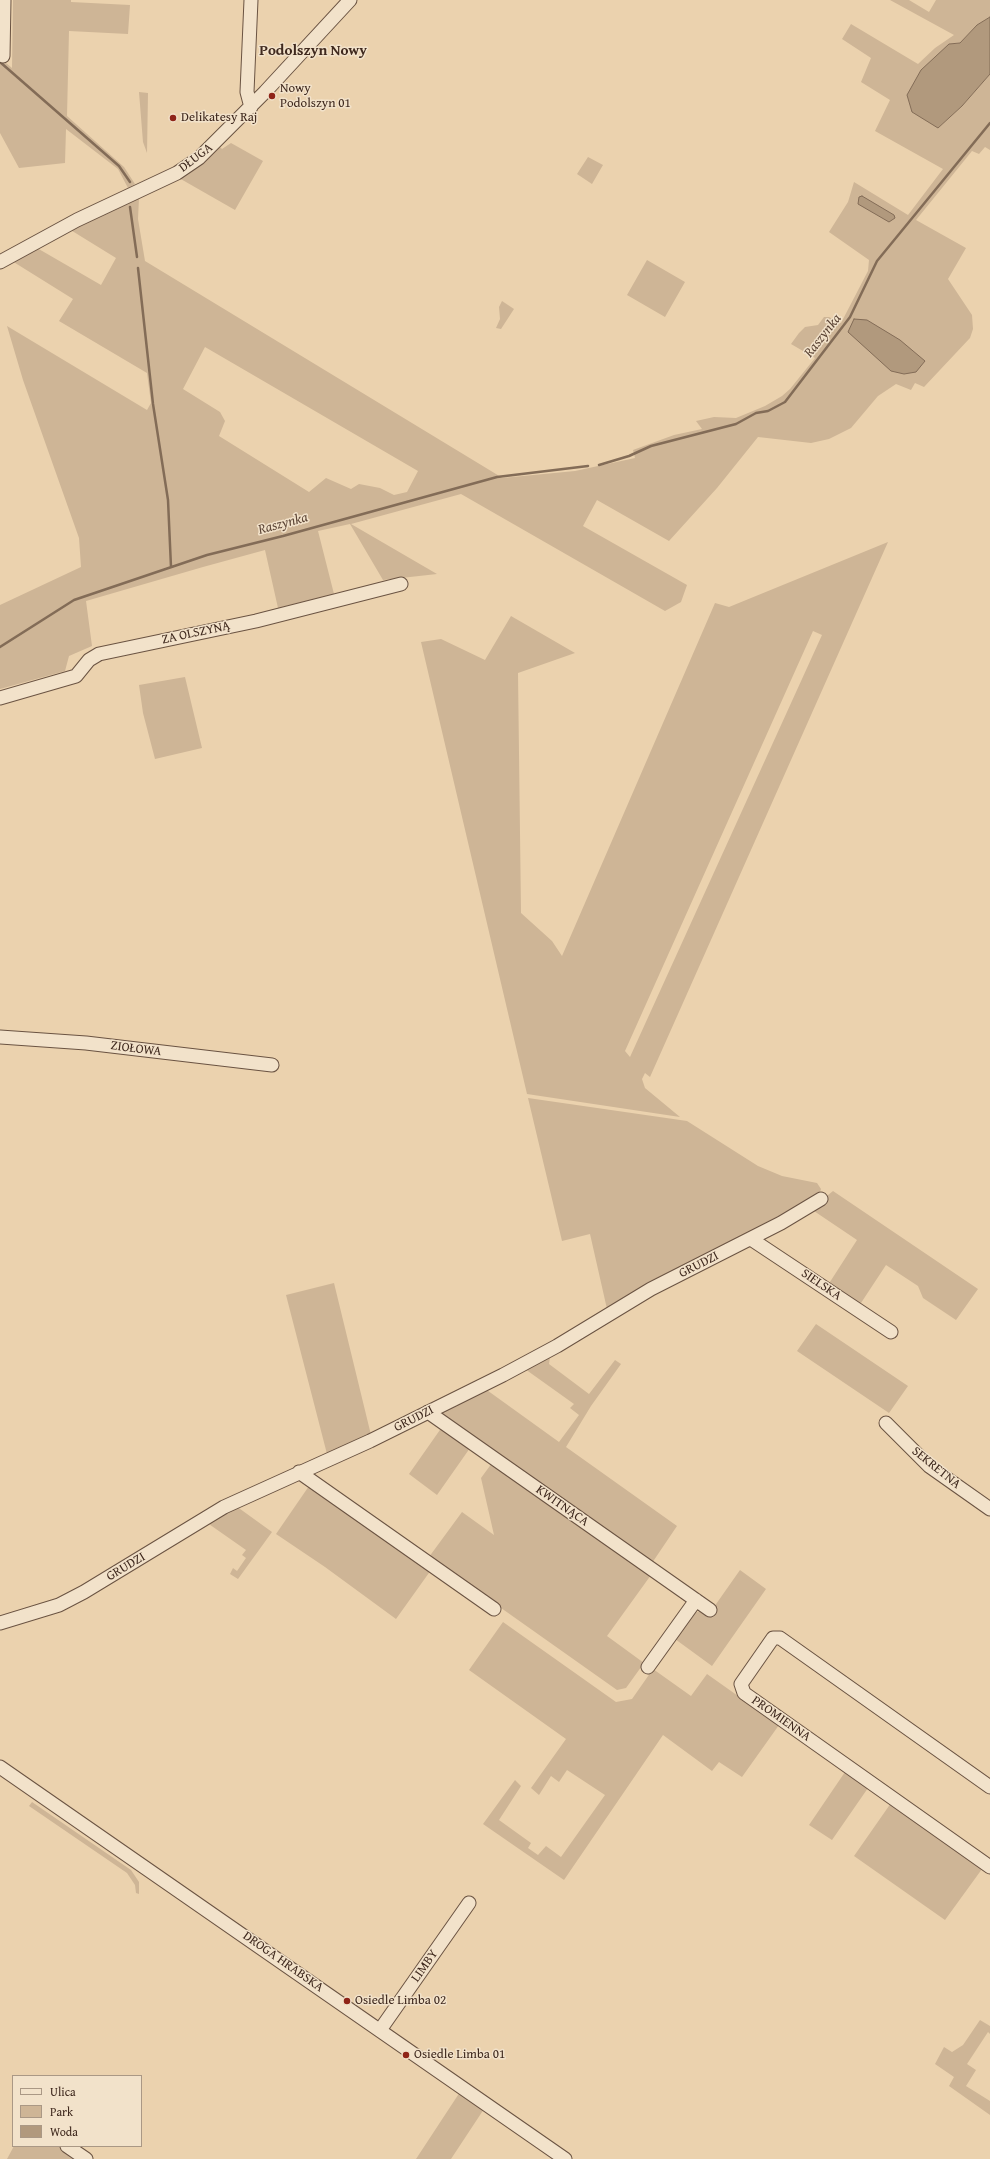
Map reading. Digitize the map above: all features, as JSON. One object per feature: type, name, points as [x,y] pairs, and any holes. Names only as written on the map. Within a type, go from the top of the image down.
[{"type":"street","points":[[3,56],[4,0]]},
{"type":"street","points":[[251,0],[247,92],[251,107]]},
{"type":"street","name":"DŁUGA","points":[[0,262],[77,220],[189,166],[216,143],[251,107],[350,0]]},
{"type":"street","name":"ZA OLSZYNĄ","points":[[0,698],[76,676],[88,660],[99,654],[256,621],[401,584]]},
{"type":"street","name":"ZIOŁOWA","points":[[0,1037],[86,1043],[272,1065]]},
{"type":"street","name":"GRUDZI","points":[[0,1624],[59,1605],[84,1592],[224,1508],[299,1472],[370,1441],[517,1368],[651,1289],[751,1238],[821,1199]]},
{"type":"street","name":"SIELSKA","points":[[751,1238],[891,1332]]},
{"type":"street","name":"KWITNĄCA","points":[[428,1412],[710,1610]]},
{"type":"street","name":"SEKRETNA","points":[[886,1423],[929,1466],[990,1509]]},
{"type":"street","points":[[299,1472],[494,1609]]},
{"type":"street","points":[[648,1667],[696,1600]]},
{"type":"street","name":"PROMIENNA","points":[[990,1787],[780,1638],[773,1638],[741,1684],[744,1693],[990,1867]]},
{"type":"street","name":"DROGA HRABSKA","points":[[0,1767],[380,2030],[559,2157]]},
{"type":"street","name":"LIMBY","points":[[380,2030],[469,1903]]},
{"type":"street","points":[[68,2147],[86,2159]]},
{"type":"green space","points":[[13,0],[71,0],[71,2],[130,5],[128,34],[69,31],[67,116],[124,167],[135,184],[128,188],[118,169],[66,129],[65,163],[19,168],[0,133],[0,58],[12,68]]},
{"type":"green space","points":[[890,0],[909,0],[929,12],[936,0],[990,0],[990,17],[977,25],[960,43],[949,44],[938,128],[962,106],[990,74],[990,150],[985,147],[979,154],[972,151],[916,220],[966,248],[948,279],[972,315],[973,329],[970,338],[924,387],[915,383],[911,390],[896,384],[878,396],[851,428],[829,439],[811,443],[758,437],[717,488],[669,541],[597,500],[583,526],[687,585],[681,602],[665,611],[461,494],[351,524],[437,574],[383,580],[350,524],[318,531],[334,594],[278,608],[265,550],[203,567],[86,601],[92,646],[69,656],[65,671],[0,689],[0,605],[81,567],[79,538],[23,380],[7,326],[147,410],[151,403],[147,373],[59,321],[73,299],[12,261],[37,248],[101,285],[116,258],[69,229],[139,198],[138,219],[145,261],[502,478],[575,471],[635,458],[633,450],[674,435],[702,429],[696,421],[714,417],[736,418],[765,406],[782,396],[790,389],[815,358],[791,344],[805,327],[818,325],[824,317],[829,317],[841,323],[868,271],[869,260],[829,232],[848,202],[854,182],[908,215],[943,169],[875,131],[890,100],[861,82],[871,58],[842,39],[851,24],[918,64],[935,48],[954,35]],"holes":[[[205,347],[418,471],[407,492],[394,495],[380,488],[359,484],[351,489],[326,478],[309,492],[219,436],[225,421],[220,412],[183,389]]]},
{"type":"green space","points":[[139,92],[148,93],[147,153],[143,142]]},
{"type":"green space","points":[[231,143],[263,161],[235,210],[179,178],[199,165],[220,147],[222,149]]},
{"type":"green space","points":[[588,157],[603,165],[592,184],[577,174]]},
{"type":"green space","points":[[647,260],[685,282],[665,317],[627,295]]},
{"type":"green space","points":[[502,301],[514,309],[501,329],[496,328],[500,319],[499,307]]},
{"type":"green space","points":[[888,542],[650,1077],[645,1073],[642,1079],[645,1088],[680,1117],[527,1094],[421,642],[441,639],[485,660],[511,616],[575,653],[518,673],[521,913],[552,941],[562,956],[715,603],[729,607]],"holes":[[[813,631],[822,635],[630,1057],[625,1051]]]},
{"type":"green space","points":[[185,677],[202,748],[155,759],[143,713],[139,685]]},
{"type":"green space","points":[[528,1098],[687,1121],[758,1166],[782,1176],[817,1183],[821,1189],[818,1198],[607,1309],[590,1234],[562,1241]]},
{"type":"green space","points":[[833,1191],[978,1289],[956,1320],[923,1298],[918,1286],[886,1265],[859,1306],[828,1285],[857,1240],[811,1209]]},
{"type":"green space","points":[[334,1283],[371,1435],[327,1454],[286,1295]]},
{"type":"green space","points":[[816,1324],[908,1386],[889,1413],[797,1351]]},
{"type":"green space","points":[[550,1357],[549,1364],[589,1394],[615,1360],[621,1364],[591,1406],[566,1447],[677,1526],[652,1563],[441,1418],[440,1409],[484,1388],[559,1442],[579,1415],[570,1408],[574,1404],[525,1369]]},
{"type":"green space","points":[[442,1427],[470,1448],[437,1495],[409,1474]]},
{"type":"green space","points":[[492,1463],[651,1575],[607,1636],[644,1663],[626,1688],[617,1690],[429,1557],[462,1512],[494,1535],[481,1478]]},
{"type":"green space","points":[[309,1486],[431,1570],[396,1619],[325,1567],[276,1534]]},
{"type":"green space","points":[[236,1506],[272,1532],[238,1579],[230,1574],[233,1568],[237,1571],[246,1558],[242,1555],[246,1550],[206,1522]]},
{"type":"green space","points":[[740,1570],[766,1589],[712,1666],[675,1639],[694,1613],[714,1607]]},
{"type":"green space","points":[[503,1622],[616,1702],[632,1699],[653,1669],[691,1696],[707,1674],[779,1725],[742,1777],[719,1762],[712,1771],[663,1735],[564,1880],[483,1824],[515,1780],[521,1786],[499,1820],[531,1843],[528,1848],[538,1855],[546,1846],[561,1857],[605,1795],[567,1770],[559,1782],[551,1776],[539,1795],[531,1788],[566,1739],[469,1670]]},
{"type":"green space","points":[[845,1772],[868,1788],[832,1840],[809,1825]]},
{"type":"green space","points":[[32,1802],[131,1870],[139,1882],[139,1894],[136,1893],[135,1885],[127,1873],[29,1806]]},
{"type":"green space","points":[[891,1803],[982,1869],[945,1920],[854,1856]]},
{"type":"green space","points":[[980,2020],[990,2026],[990,2034],[988,2032],[967,2064],[976,2070],[966,2086],[990,2101],[990,2115],[949,2086],[954,2077],[935,2064],[944,2047],[952,2052],[963,2045]]},
{"type":"green space","points":[[460,2092],[484,2109],[451,2159],[416,2159]]},
{"type":"green space","points":[[13,2147],[61,2147],[78,2159],[7,2159]]},
{"type":"water","points":[[990,17],[990,74],[962,106],[938,128],[912,112],[907,95],[921,70],[949,44],[960,43],[977,25]]},
{"type":"water","points":[[862,196],[894,215],[895,218],[889,222],[858,204],[859,197]]},
{"type":"water","points":[[854,319],[867,320],[900,340],[925,361],[916,372],[904,374],[891,371],[848,332]]},
{"type":"waterway","points":[[0,62],[119,166],[130,182]]},
{"type":"waterway","name":"Raszynka","points":[[599,465],[629,456],[651,446],[736,424],[756,413],[768,411],[785,402],[850,317],[877,261],[990,123]]},
{"type":"waterway","points":[[130,207],[137,257]]},
{"type":"waterway","points":[[138,268],[153,404],[168,500],[171,567]]},
{"type":"waterway","name":"Raszynka","points":[[0,647],[74,600],[207,555],[283,536],[497,477],[588,466]]},
{"type":"place","name":"Nowy Podolszyn 01","points":[[272,96]]},
{"type":"place","name":"Delikatesy Raj","points":[[173,118]]},
{"type":"place","name":"Osiedle Limba 02","points":[[347,2001]]},
{"type":"place","name":"Osiedle Limba 01","points":[[406,2055]]},
{"type":"district","name":"Podolszyn Nowy","points":[[313,51]]}]
